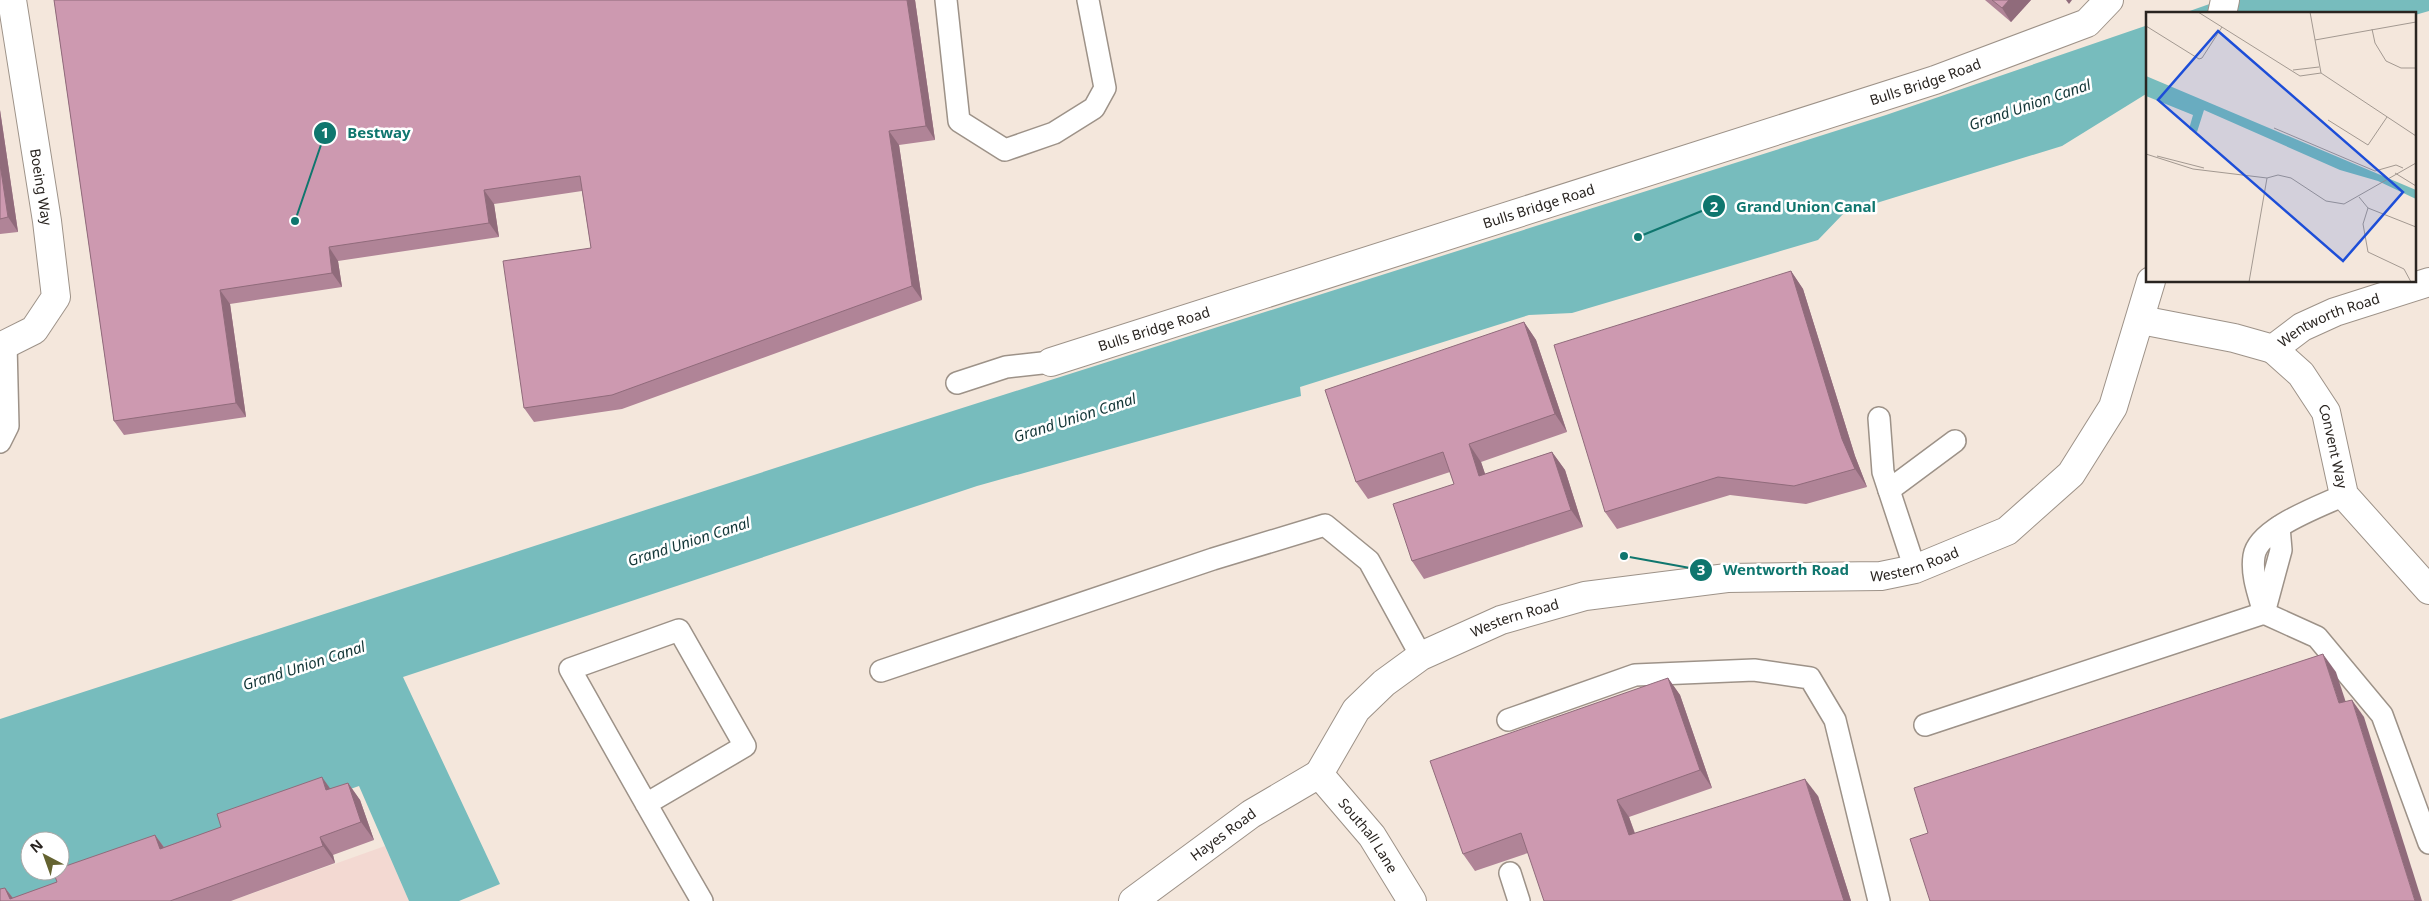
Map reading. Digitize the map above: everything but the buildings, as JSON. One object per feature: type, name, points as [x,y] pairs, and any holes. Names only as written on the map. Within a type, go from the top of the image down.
[{"type":"street","name":"Boeing Way","points":[[3,345],[34,330],[56,298],[47,221],[12,0]]},
{"type":"street","name":"Bulls Bridge Road","points":[[1051,362],[1935,80],[2087,23],[2109,0]]},
{"type":"street","name":"Western Road","points":[[1319,774],[1356,710],[1384,683],[1421,656],[1501,620],[1585,596],[1727,578],[1881,576],[1915,569],[2007,531],[2071,474],[2113,408],[2141,320],[2151,282]]},
{"type":"street","name":"Wentworth Road","points":[[2141,320],[2234,338],[2273,349],[2302,327],[2335,312],[2429,282]]},
{"type":"street","name":"Convent Way","points":[[2273,349],[2300,374],[2326,412],[2344,495],[2429,590]]},
{"type":"street","name":"Hayes Road","points":[[1133,901],[1251,814],[1319,774]]},
{"type":"street","name":"Southall Lane","points":[[1319,774],[1372,836],[1412,901]]},
{"type":"lane","points":[[946,0],[959,121],[1005,150],[1054,133],[1094,108],[1105,88],[1088,0]]},
{"type":"lane","points":[[0,442],[8,426],[3,345]]},
{"type":"lane","name":"Bulls Bridge Road","points":[[957,383],[1006,367],[1051,362]]},
{"type":"lane","points":[[1879,418],[1883,472],[1915,569]]},
{"type":"lane","points":[[1889,490],[1955,441]]},
{"type":"lane","points":[[2264,613],[2281,550],[2279,527],[2344,495]]},
{"type":"lane","points":[[882,671],[1213,559],[1325,525],[1369,561],[1421,656]]},
{"type":"lane","points":[[1925,726],[2264,613],[2317,637],[2382,715],[2429,843]]},
{"type":"lane","points":[[646,804],[745,746],[679,630],[570,669],[646,804],[702,901]]},
{"type":"lane","points":[[1508,720],[1635,674],[1754,670],[1810,678],[1835,720],[1879,901]]},
{"type":"lane","points":[[1510,873],[1519,901]]},
{"type":"shaded area","points":[[385,846],[409,901],[231,901]]},
{"type":"water","points":[[2221,0],[2429,0],[2429,11],[2416,15],[2416,12],[2187,12]]},
{"type":"water","points":[[2146,26],[2146,94],[2062,146],[1844,213],[1818,240],[1572,313],[1529,315],[1300,387],[1301,396],[977,486],[403,677],[500,884],[459,901],[409,901],[359,786],[29,901],[0,901],[0,719],[871,437],[1886,115]]},
{"type":"place","name":"Bestway","points":[[295,221]]},
{"type":"place","name":"Grand Union Canal","points":[[1638,237]]},
{"type":"place","name":"Wentworth Road","points":[[1624,556]]}]
